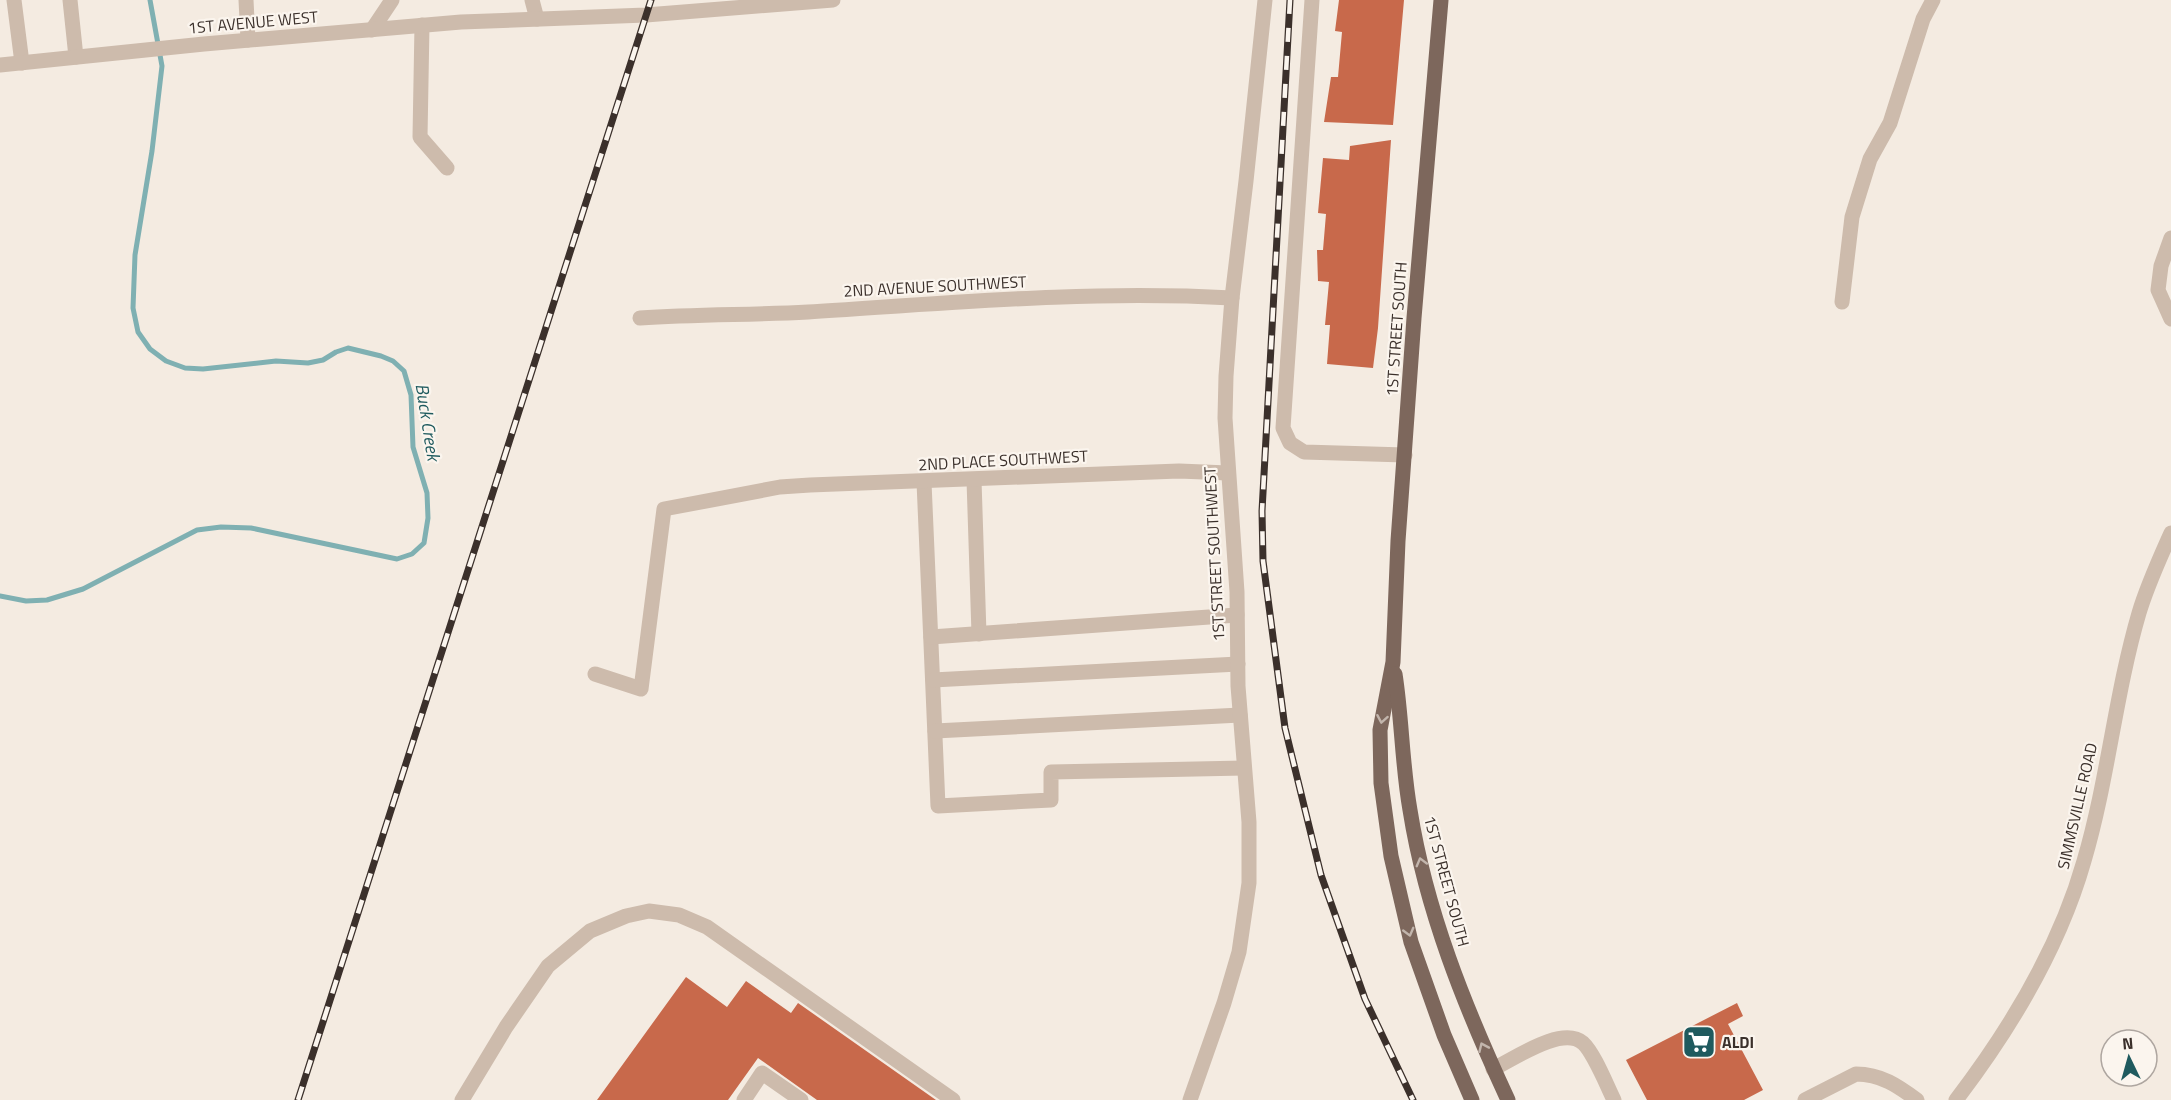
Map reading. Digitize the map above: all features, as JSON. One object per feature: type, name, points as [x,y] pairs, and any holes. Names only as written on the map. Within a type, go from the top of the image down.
[{"type":"main road","name":"1ST STREET SOUTH","points":[[1441,0],[1414,318],[1393,662],[1380,730],[1381,783],[1398,893],[1412,942],[1444,1035],[1472,1100]]},
{"type":"main road","name":"1ST STREET SOUTH","points":[[1393,662],[1411,818],[1418,850],[1443,942],[1479,1036],[1508,1100]]},
{"type":"main road","points":[[1385,818],[1411,818]]},
{"type":"street","points":[[14,0],[22,63]]},
{"type":"street","points":[[70,0],[76,57]]},
{"type":"street","points":[[246,0],[248,40]]},
{"type":"street","points":[[372,30],[392,0]]},
{"type":"street","points":[[532,0],[537,19]]},
{"type":"street","name":"1ST AVENUE WEST","points":[[0,65],[204,44],[422,26],[646,15],[833,0]]},
{"type":"street","name":"1ST STREET SOUTHWEST","points":[[1190,1100],[1239,952],[1249,883],[1250,858],[1240,715],[1237,615],[1225,418],[1232,298],[1265,0]]},
{"type":"street","points":[[1312,0],[1283,428],[1290,442],[1304,452],[1405,455]]},
{"type":"street","points":[[1842,302],[1855,207],[1870,159],[1890,123],[1923,19],[1933,0]]},
{"type":"street","points":[[422,26],[420,137],[447,168]]},
{"type":"street","points":[[2171,238],[2161,266],[2158,290],[2171,319]]},
{"type":"street","name":"2ND AVENUE SOUTHWEST","points":[[640,318],[691,314],[808,312],[1072,296],[1173,295],[1232,298]]},
{"type":"street","name":"2ND PLACE SOUTHWEST","points":[[595,674],[641,689],[664,509],[780,488],[1179,471],[1228,473]]},
{"type":"street","points":[[975,480],[979,634]]},
{"type":"street","points":[[924,482],[938,806],[1051,801],[1051,772],[1244,768]]},
{"type":"street","name":"SIMMSVILLE ROAD","points":[[1956,1100],[2008,1026],[2033,985],[2084,864],[2096,820],[2118,701],[2139,613],[2171,533]]},
{"type":"street","points":[[931,637],[1237,615]]},
{"type":"street","points":[[933,680],[1238,664]]},
{"type":"street","points":[[935,731],[1240,715]]},
{"type":"street","points":[[462,1100],[506,1027],[548,966],[590,931],[627,916],[649,911],[679,915],[707,927],[953,1100]]},
{"type":"street","points":[[1494,1069],[1558,1037],[1572,1038],[1583,1043],[1614,1100]]},
{"type":"street","points":[[744,1100],[762,1073],[801,1100]]},
{"type":"street","points":[[1805,1100],[1856,1074],[1885,1078],[1917,1100]]},
{"type":"building","points":[[1339,0],[1404,0],[1393,125],[1324,122],[1331,77],[1338,77],[1342,32],[1335,31]]},
{"type":"building","points":[[1391,140],[1378,328],[1373,368],[1327,364],[1330,325],[1325,325],[1329,282],[1318,281],[1317,250],[1323,250],[1326,214],[1318,213],[1323,158],[1349,160],[1350,146]]},
{"type":"building","points":[[686,977],[727,1007],[746,981],[791,1013],[798,1003],[936,1100],[817,1100],[758,1058],[728,1100],[597,1100]]},
{"type":"building","name":"ALDI","points":[[1737,1003],[1743,1016],[1728,1024],[1763,1090],[1744,1100],[1647,1100],[1626,1060]]},
{"type":"waterway","name":"Buck Creek","points":[[0,596],[26,601],[47,600],[83,589],[197,530],[221,527],[251,528],[397,559],[412,554],[424,543],[428,518],[427,493],[413,447],[411,395],[404,371],[393,361],[348,348],[323,360],[308,363],[276,361],[203,369],[185,368],[166,361],[150,349],[138,332],[133,308],[135,255],[152,151],[162,66],[150,0]]},
{"type":"railway","points":[[298,1100],[651,0]]},
{"type":"railway","points":[[1290,0],[1262,511],[1263,561],[1285,728],[1321,875],[1365,999],[1413,1100]]},
{"type":"place","name":"ALDI","points":[[1699,1042]]}]
